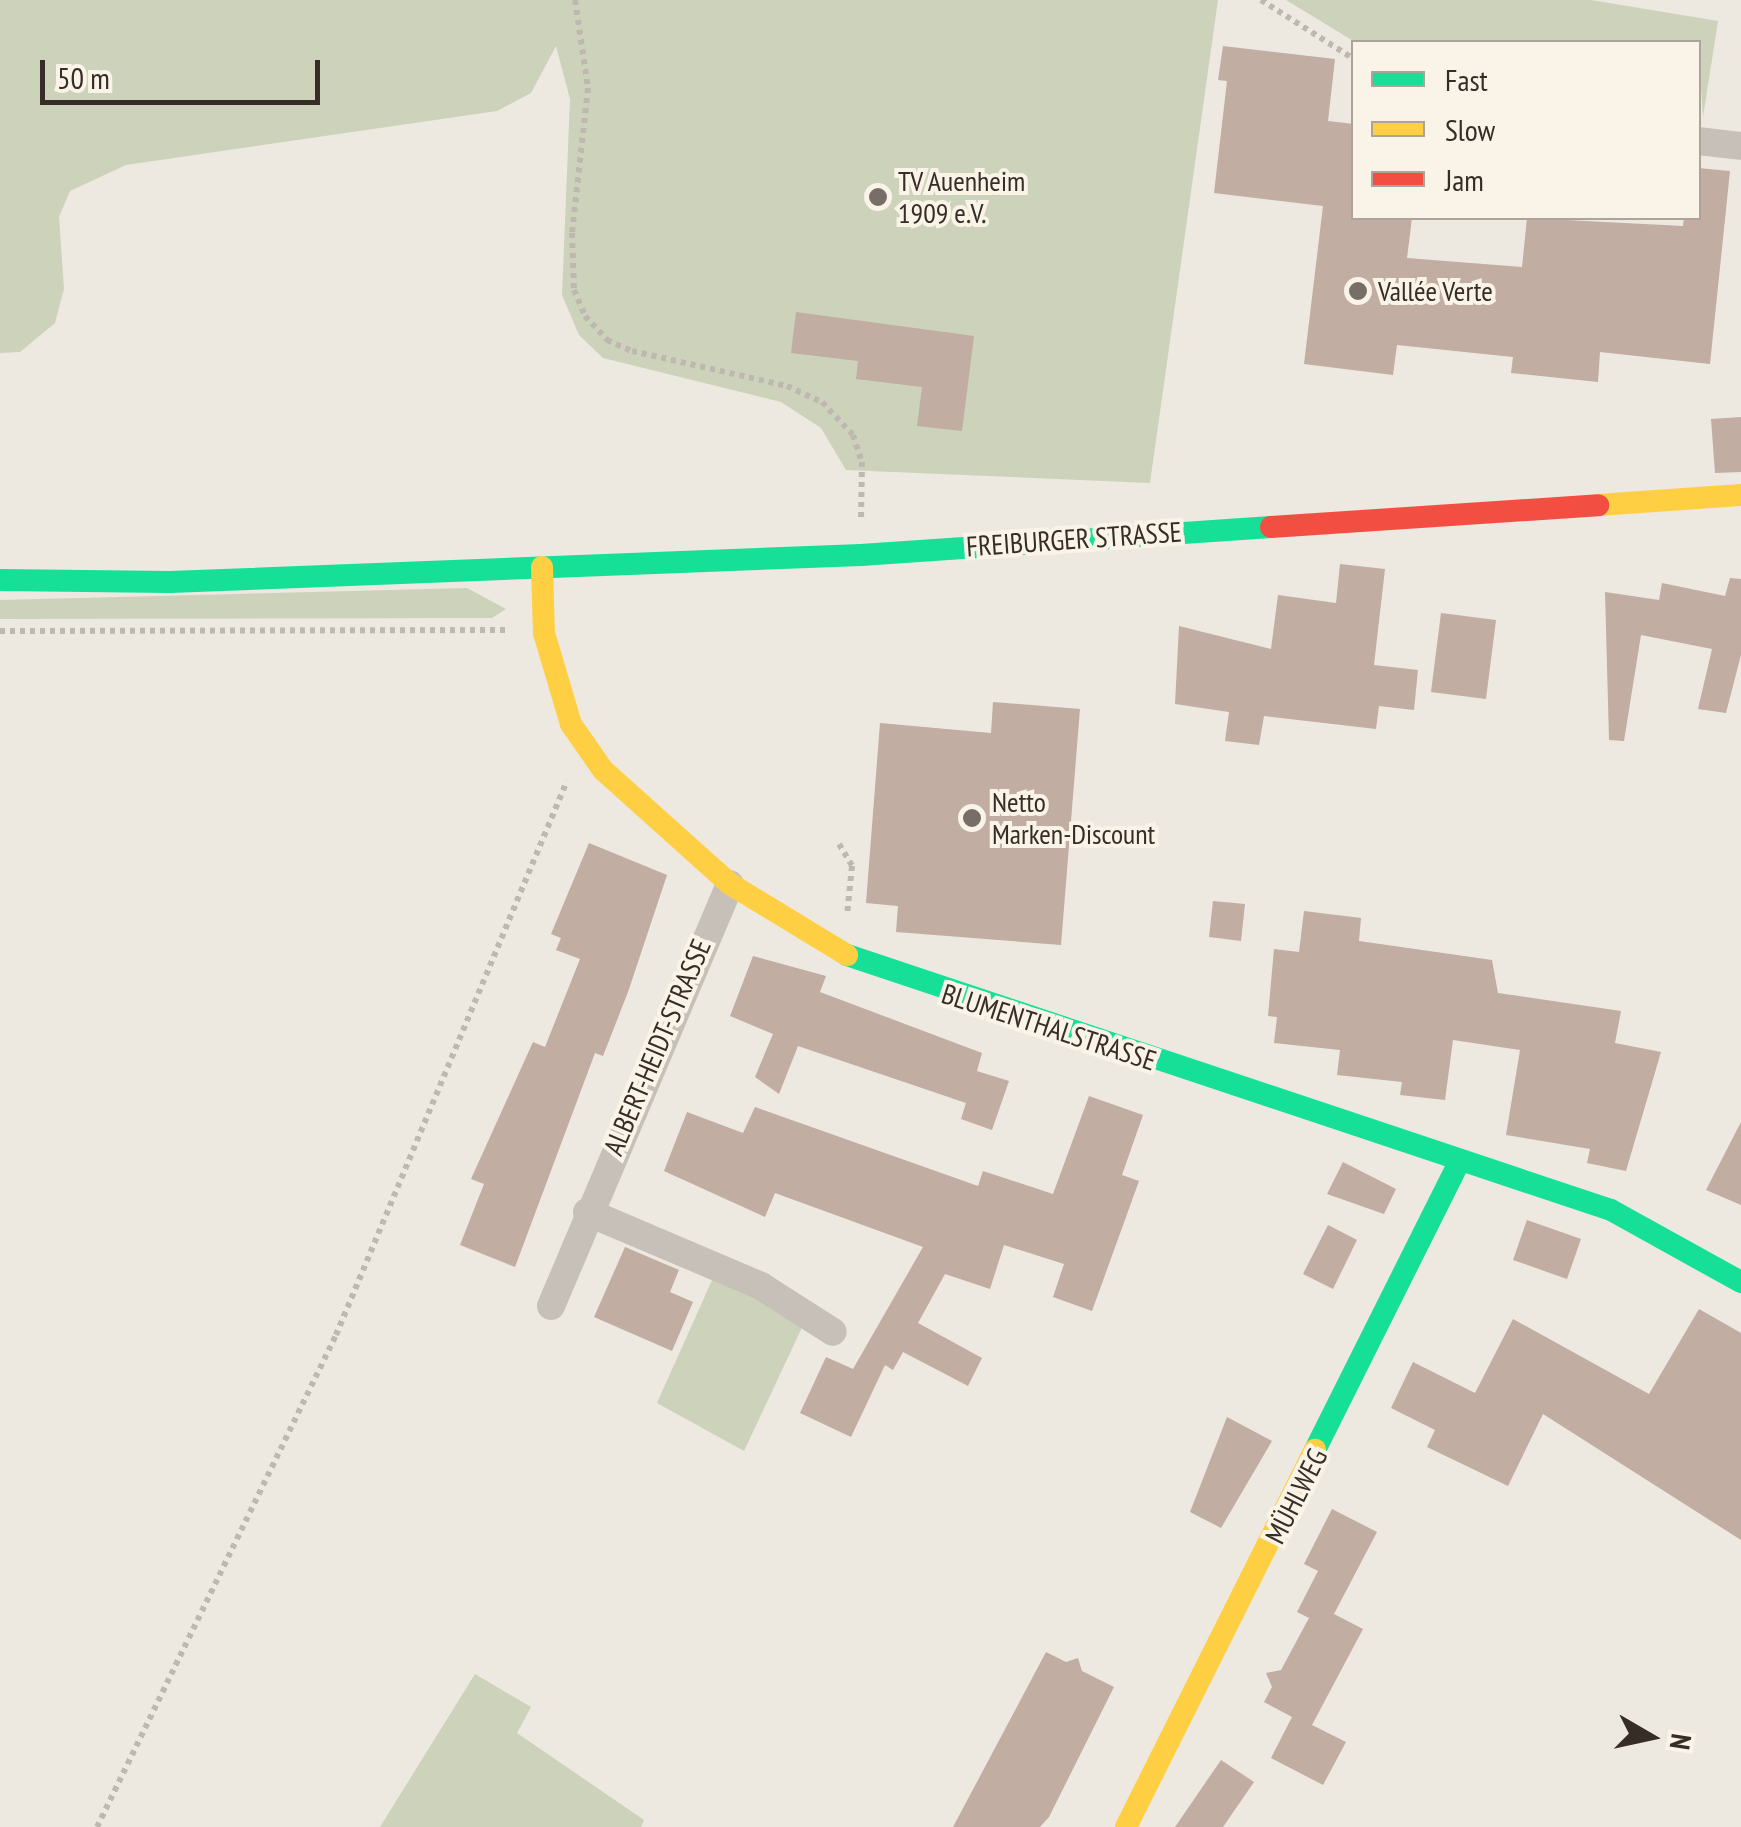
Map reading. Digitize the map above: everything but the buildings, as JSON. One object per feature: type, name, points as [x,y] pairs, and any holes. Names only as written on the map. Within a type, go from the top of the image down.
[{"type":"street","points":[[1701,141],[1741,146]]},
{"type":"street","name":"FREIBURGER STRASSE","points":[[0,580],[406,573],[860,555],[1741,495]]},
{"type":"street","name":"BLUMENTHALSTRASSE","points":[[542,568],[544,633],[571,724],[603,770],[730,884],[838,950],[878,972],[1611,1210],[1741,1282]]},
{"type":"street","name":"ALBERT-HEIDT-STRASSE","points":[[551,1306],[587,1212],[730,884]]},
{"type":"street","name":"MÜHLWEG","points":[[1126,1827],[1460,1161]]},
{"type":"street","points":[[587,1212],[761,1286],[833,1332]]},
{"type":"path","points":[[574,0],[588,88],[572,234],[574,290],[585,316],[607,340],[632,351],[787,386],[822,402],[852,435],[862,462],[860,555]]},
{"type":"path","points":[[1261,0],[1351,57]]},
{"type":"path","points":[[0,630],[544,633]]},
{"type":"path","points":[[97,1827],[336,1336],[564,782],[603,770]]},
{"type":"path","points":[[838,950],[852,866],[839,844]]},
{"type":"green space","name":"TV Auenheim 1909 e.V.","points":[[0,0],[1218,0],[1150,483],[846,470],[821,428],[781,402],[603,358],[579,335],[562,295],[570,99],[556,46],[531,93],[497,111],[126,165],[70,191],[59,217],[64,289],[55,323],[20,352],[0,353]]},
{"type":"green space","points":[[1286,0],[1591,0],[1718,21],[1703,117],[1701,40],[1352,40]]},
{"type":"green space","points":[[467,588],[506,609],[492,618],[0,619],[0,600]]},
{"type":"green space","points":[[717,1269],[805,1321],[744,1451],[657,1403]]},
{"type":"green space","points":[[475,1674],[531,1707],[517,1733],[644,1820],[641,1827],[380,1827]]},
{"type":"traffic: fast","points":[[0,580],[170,582],[861,555],[1271,527]]},
{"type":"traffic: fast","points":[[847,955],[1611,1210],[1741,1282]]},
{"type":"traffic: fast","points":[[1315,1450],[1460,1161]]},
{"type":"traffic: slow","points":[[1598,505],[1741,495]]},
{"type":"traffic: slow","points":[[542,567],[544,633],[571,724],[603,770],[730,884],[847,955]]},
{"type":"traffic: slow","points":[[1126,1827],[1315,1450]]},
{"type":"traffic: jam","points":[[1271,527],[1598,505]]},
{"type":"place","name":"TV Auenheim 1909 e.V.","points":[[878,197]]},
{"type":"place","name":"Vallée Verte","points":[[1358,291]]},
{"type":"place","name":"Netto Marken-Discount","points":[[972,818]]}]
